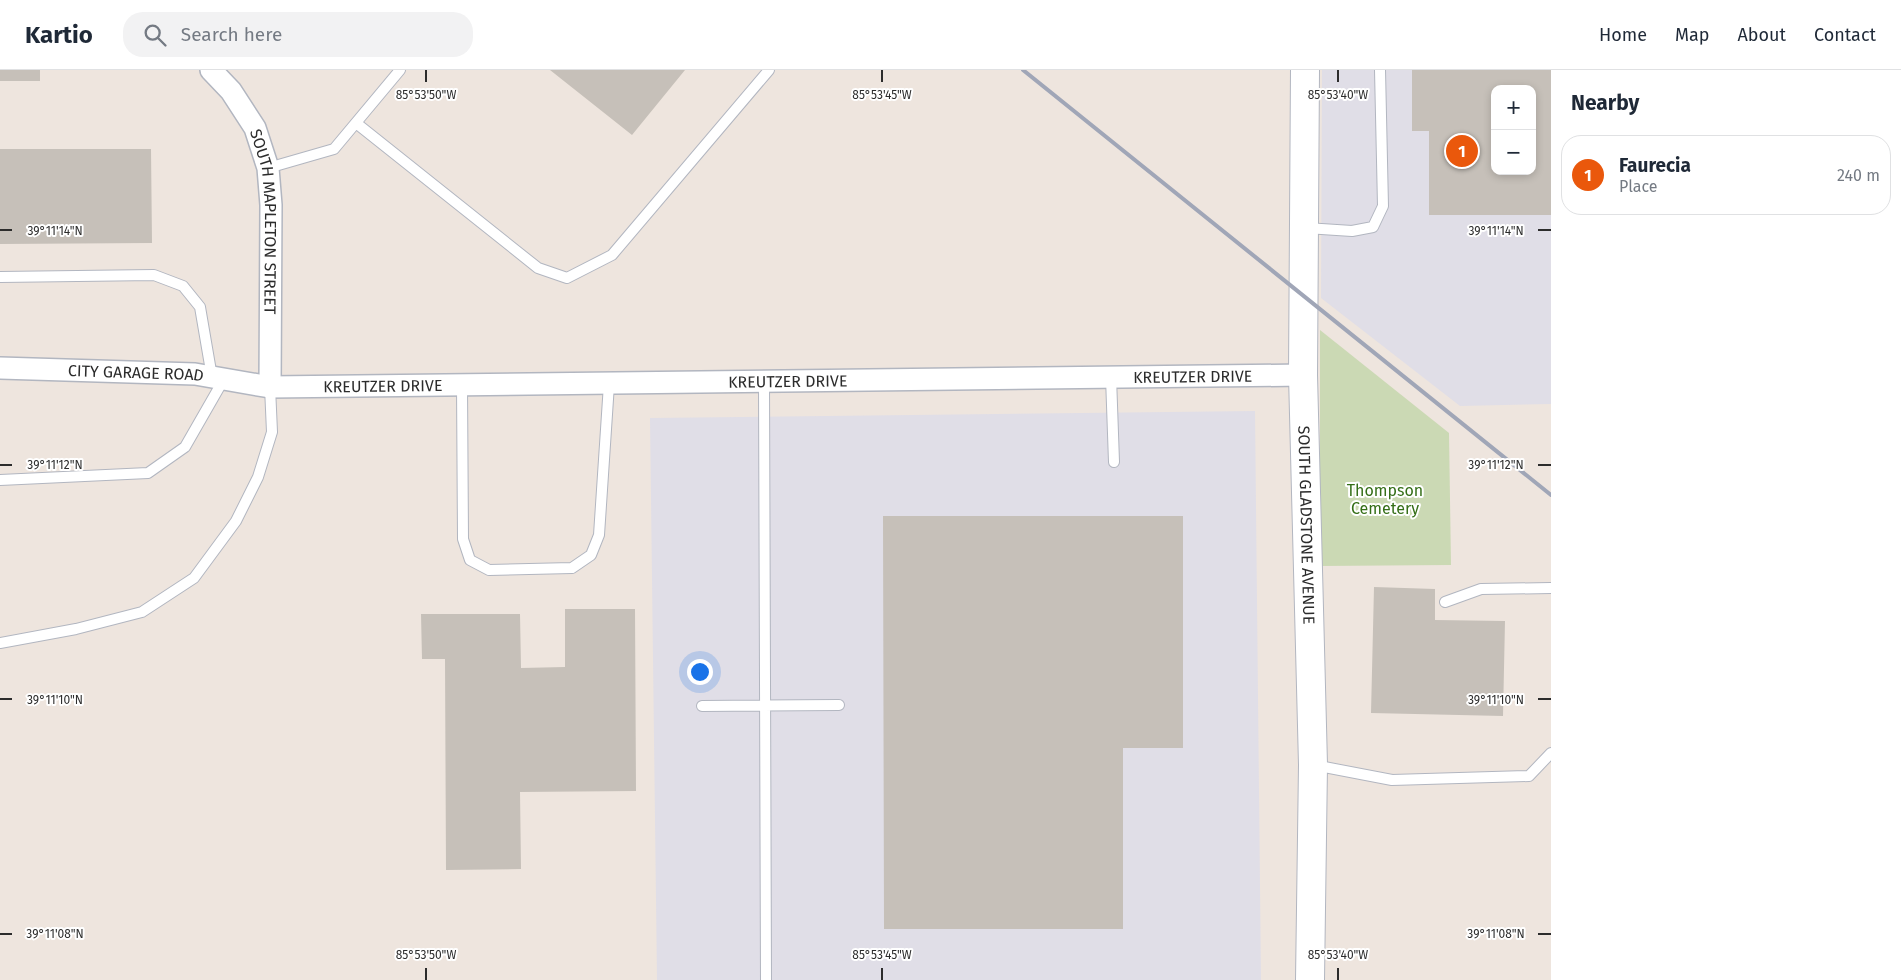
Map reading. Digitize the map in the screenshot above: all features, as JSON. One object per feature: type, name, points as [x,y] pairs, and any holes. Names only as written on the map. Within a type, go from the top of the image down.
[{"type":"street","name":"SOUTH MAPLETON STREET","points":[[212,70],[231,91],[255,128],[268,168],[271,205],[270,387]]},
{"type":"street","name":"SOUTH GLADSTONE AVENUE","points":[[1305,70],[1303,375],[1313,765],[1310,980]]},
{"type":"street","name":"CITY GARAGE ROAD","points":[[0,368],[194,374],[270,387]]},
{"type":"street","name":"KREUTZER DRIVE","points":[[270,387],[1303,375]]},
{"type":"lane","points":[[268,168],[334,148],[400,70]]},
{"type":"lane","points":[[356,123],[538,268],[567,278],[612,255],[769,70]]},
{"type":"lane","points":[[1305,228],[1352,231],[1373,227],[1382,206],[1380,70]]},
{"type":"lane","points":[[0,278],[154,275],[183,286],[200,307],[218,378],[185,446],[148,473],[1,481]]},
{"type":"lane","points":[[1111,377],[1114,462]]},
{"type":"lane","points":[[764,382],[766,980]]},
{"type":"lane","points":[[462,385],[463,539],[470,560],[489,570],[572,568],[591,555],[598,535],[609,384]]},
{"type":"lane","points":[[0,643],[76,629],[142,612],[194,578],[236,521],[258,477],[272,432],[270,387]]},
{"type":"lane","points":[[1445,602],[1481,589],[1551,588]]},
{"type":"lane","points":[[702,706],[839,705]]},
{"type":"lane","points":[[1313,765],[1392,780],[1529,776],[1551,753]]},
{"type":"shaded area","points":[[1322,70],[1551,70],[1551,404],[1460,406],[1321,298]]},
{"type":"shaded area","points":[[1255,411],[1261,980],[657,980],[650,418]]},
{"type":"green space","name":"Thompson Cemetery","points":[[1320,330],[1449,433],[1451,565],[1320,566]]},
{"type":"building","points":[[0,70],[40,70],[40,81],[0,81]]},
{"type":"building","points":[[550,70],[685,70],[632,135]]},
{"type":"building","points":[[1412,70],[1551,70],[1551,215],[1429,215],[1429,131],[1412,131]]},
{"type":"building","points":[[0,149],[151,149],[152,243],[0,244]]},
{"type":"building","points":[[883,516],[1183,516],[1183,748],[1123,748],[1123,929],[884,929]]},
{"type":"building","points":[[1374,587],[1435,589],[1435,620],[1505,621],[1503,716],[1371,713]]},
{"type":"building","points":[[565,609],[635,609],[636,791],[520,792],[521,869],[446,870],[445,659],[422,659],[421,614],[520,614],[521,668],[565,667]]},
{"type":"railway","points":[[1023,70],[1551,495]]},
{"type":"place","name":"Faurecia","points":[[1462,151]]}]
